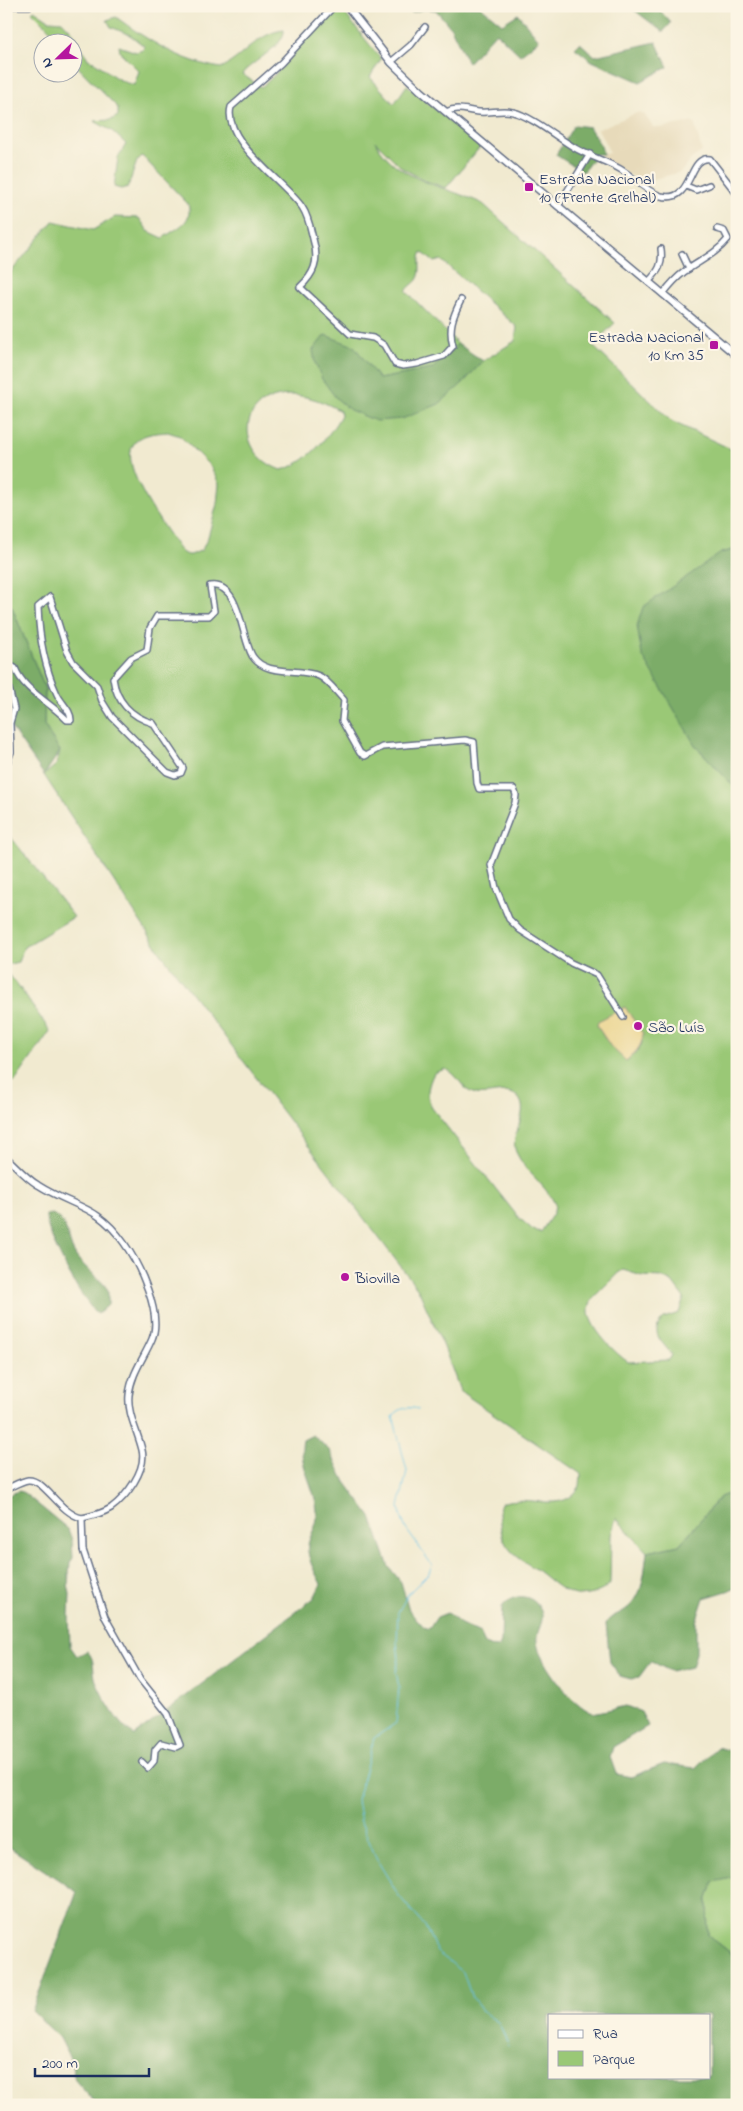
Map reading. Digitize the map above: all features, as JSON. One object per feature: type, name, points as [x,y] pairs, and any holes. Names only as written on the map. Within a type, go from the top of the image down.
[{"type":"main road","points":[[347,6],[391,62],[446,112],[737,356]]},
{"type":"street","points":[[15,6],[29,6]]},
{"type":"street","points":[[334,6],[281,63],[231,107],[229,116],[233,128],[245,145],[302,207],[309,223],[317,254],[316,268],[300,287],[350,334],[373,338],[384,344],[395,364],[403,366],[444,356],[449,351],[453,346],[450,334],[451,320],[461,300]]},
{"type":"street","points":[[391,62],[411,45],[425,27]]},
{"type":"street","points":[[446,112],[455,108],[486,113],[503,110],[515,112],[574,148],[621,170],[640,185],[663,196],[678,194],[686,186],[696,164],[706,159],[716,165],[737,194]]},
{"type":"street","points":[[558,206],[590,154]]},
{"type":"street","points":[[686,186],[696,190],[709,185]]},
{"type":"street","points":[[663,294],[676,279],[722,247],[728,239],[724,230],[718,229]]},
{"type":"street","points":[[648,282],[659,271],[662,260],[661,249]]},
{"type":"street","points":[[682,254],[689,269]]},
{"type":"street","points":[[6,664],[15,668],[19,679],[58,710],[66,720],[71,720],[71,714],[57,694],[39,627],[38,607],[50,596],[67,651],[73,662],[97,686],[102,701],[112,717],[168,772],[175,775],[181,773],[183,768],[153,722],[139,719],[121,701],[114,690],[113,678],[132,658],[147,650],[150,628],[157,616],[209,616],[214,611],[210,586],[222,588],[231,596],[237,606],[245,638],[252,655],[258,663],[273,668],[319,676],[344,700],[342,721],[360,753],[365,756],[382,747],[465,740],[474,742],[479,789],[514,790],[516,794],[515,803],[492,865],[496,888],[510,918],[520,930],[571,962],[597,975],[623,1017]]},
{"type":"street","points":[[6,676],[14,709],[10,723],[11,752],[6,766]]},
{"type":"street","points":[[6,1157],[36,1184],[104,1218],[114,1229],[135,1260],[143,1276],[154,1318],[155,1332],[132,1380],[129,1396],[130,1411],[143,1452],[142,1465],[120,1500],[109,1509],[82,1518],[64,1510],[34,1480],[26,1480],[6,1489]]},
{"type":"street","points":[[82,1518],[82,1550],[104,1617],[140,1679],[168,1714],[180,1745],[176,1747],[166,1742],[161,1743],[155,1750],[154,1761],[148,1768],[142,1762]]},
{"type":"shaded area","points":[[639,112],[644,114],[653,127],[659,128],[694,122],[702,152],[691,159],[681,172],[643,182],[602,159],[601,155],[609,153],[609,151],[598,129]]},
{"type":"green space","points":[[339,6],[381,59],[370,77],[394,104],[407,85],[480,147],[446,188],[426,181],[402,168],[375,141],[384,155],[409,174],[423,181],[483,204],[615,323],[592,345],[595,348],[671,421],[733,450],[737,454],[737,549],[721,553],[695,745],[737,790],[737,1491],[720,1497],[679,1545],[647,1552],[616,1518],[611,1535],[610,1583],[601,1591],[586,1595],[569,1593],[515,1555],[506,1545],[503,1538],[499,1515],[501,1503],[523,1500],[555,1502],[564,1500],[573,1495],[580,1486],[581,1474],[460,1391],[444,1347],[418,1289],[163,956],[44,775],[56,765],[60,751],[44,725],[45,689],[12,607],[6,602],[6,278],[53,221],[93,230],[115,217],[139,218],[148,231],[163,238],[183,224],[189,211],[188,204],[142,156],[137,161],[128,187],[121,189],[114,187],[118,158],[126,144],[112,131],[94,121],[111,120],[118,116],[118,108],[82,71],[82,48],[88,59],[114,77],[134,85],[139,71],[120,52],[119,46],[136,52],[143,50],[144,46],[130,35],[111,27],[107,20],[116,17],[165,49],[192,61],[221,68],[258,40],[274,32],[284,30],[280,42],[242,74],[261,87],[272,78],[318,24]],"holes":[[[422,252],[434,262],[441,260],[517,327],[515,341],[483,361],[462,384],[322,379],[369,368],[379,379],[432,369],[458,344],[406,291],[419,277]],[[292,395],[311,398],[340,411],[341,415],[316,449],[299,462],[281,470],[266,462],[255,451],[249,439],[248,426],[252,414],[260,404],[274,398]],[[168,432],[180,436],[211,467],[219,484],[217,504],[208,537],[202,550],[191,555],[185,554],[180,550],[159,520],[143,493],[132,466],[130,454],[136,441],[149,434]],[[613,1015],[637,1023],[642,1043],[637,1052],[626,1061],[598,1021]],[[445,1069],[449,1071],[465,1088],[473,1093],[504,1092],[516,1095],[520,1100],[522,1112],[515,1139],[516,1152],[555,1204],[554,1212],[541,1232],[533,1230],[518,1217],[432,1108],[428,1095],[434,1073]],[[623,1270],[642,1276],[662,1277],[672,1282],[684,1298],[679,1313],[664,1318],[657,1328],[661,1342],[672,1355],[669,1360],[628,1362],[608,1344],[594,1327],[590,1318],[589,1309],[591,1302]]]},
{"type":"green space","points":[[405,6],[480,6],[502,24],[518,14],[539,40],[520,55],[496,32],[468,63],[451,28],[436,10],[423,9],[412,13]]},
{"type":"green space","points":[[629,6],[656,6],[671,23],[663,32]]},
{"type":"green space","points":[[34,10],[49,20],[62,21],[72,32],[51,32],[32,12]]},
{"type":"green space","points":[[656,42],[668,67],[640,82],[592,61],[575,48],[580,43],[595,56]]},
{"type":"green space","points":[[574,125],[589,127],[601,146],[603,154],[596,154],[583,172],[556,155]]},
{"type":"green space","points":[[325,335],[354,346],[379,379],[432,369],[458,344],[483,361],[462,384],[439,404],[402,419],[376,421],[350,410],[336,398],[322,379],[315,363],[313,350]]},
{"type":"green space","points":[[737,549],[737,790],[695,745],[642,655],[637,626],[643,607],[721,553]]},
{"type":"green space","points":[[6,602],[12,607],[45,689],[44,725],[60,751],[44,775],[6,720]]},
{"type":"green space","points":[[6,831],[74,917],[24,947],[18,962],[6,965]]},
{"type":"green space","points":[[6,973],[15,981],[50,1031],[14,1083],[6,1072]]},
{"type":"green space","points":[[52,1214],[61,1220],[64,1225],[76,1256],[108,1290],[108,1305],[98,1314],[75,1283],[51,1236],[46,1215]]},
{"type":"green space","points":[[313,1435],[330,1451],[345,1482],[371,1517],[389,1567],[401,1582],[409,1610],[424,1627],[429,1629],[437,1617],[447,1613],[461,1624],[480,1633],[485,1644],[494,1648],[499,1647],[501,1642],[502,1607],[506,1602],[516,1597],[527,1598],[536,1604],[542,1613],[542,1622],[537,1638],[539,1651],[550,1672],[576,1702],[593,1713],[626,1706],[641,1712],[648,1726],[613,1747],[610,1757],[616,1774],[631,1777],[664,1764],[695,1768],[717,1747],[737,1753],[737,1877],[713,1882],[707,1901],[708,1935],[732,1954],[737,1962],[737,2105],[97,2105],[75,2080],[70,2058],[60,2038],[32,2011],[77,1892],[6,1845],[6,1496],[19,1491],[24,1493],[68,1529],[72,1540],[73,1558],[70,1563],[68,1584],[70,1594],[70,1646],[77,1656],[87,1651],[90,1654],[96,1681],[102,1695],[118,1719],[135,1735],[314,1598],[321,1584],[311,1564],[308,1547],[317,1518],[317,1508],[305,1469],[302,1450],[303,1440]]},
{"type":"green space","points":[[737,1491],[737,1588],[704,1598],[696,1622],[696,1653],[692,1667],[670,1671],[651,1661],[639,1677],[631,1679],[620,1676],[610,1662],[606,1624],[611,1617],[631,1605],[640,1591],[647,1552],[679,1545],[720,1497]]},
{"type":"green space","points":[[737,1878],[737,1962],[732,1954],[708,1935],[707,1901],[713,1882]]},
{"type":"sand","points":[[625,1007],[643,1034],[638,1049],[626,1061],[611,1047],[597,1026],[598,1021]]},
{"type":"waterway","points":[[418,1409],[404,1408],[393,1416],[407,1471],[399,1507],[406,1529],[432,1565],[429,1573],[409,1593],[398,1612],[397,1643],[399,1659],[396,1672],[399,1687],[396,1723],[374,1738],[357,1800],[361,1822],[377,1860],[399,1896],[425,1926],[437,1952],[463,1972],[472,1998],[483,2012],[499,2023],[509,2046]]},
{"type":"place","name":"Estrada Nacional 10 (Frente Grelhal)","points":[[529,187]]},
{"type":"place","name":"Estrada Nacional 10 Km 35","points":[[714,345]]},
{"type":"place","name":"São Luís","points":[[638,1026]]},
{"type":"place","name":"Biovilla","points":[[345,1277]]}]
